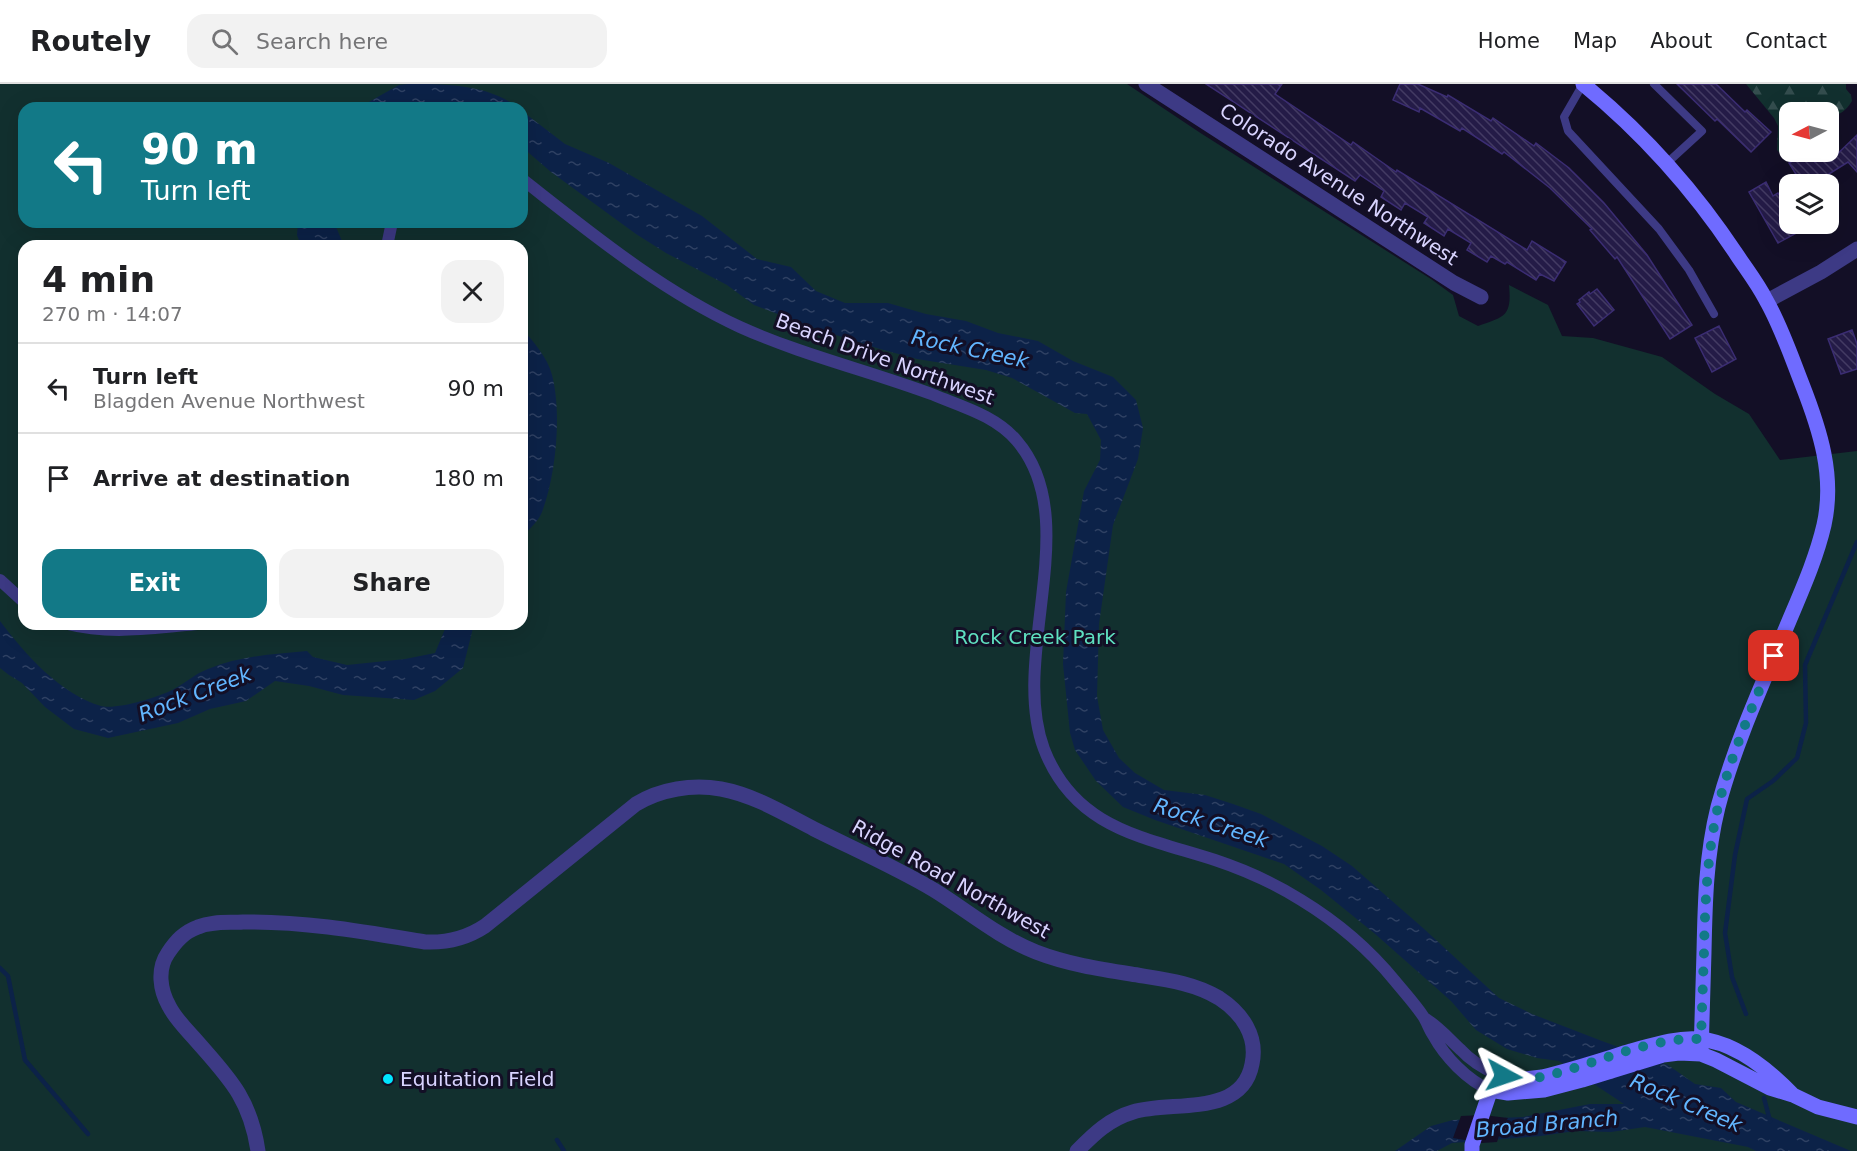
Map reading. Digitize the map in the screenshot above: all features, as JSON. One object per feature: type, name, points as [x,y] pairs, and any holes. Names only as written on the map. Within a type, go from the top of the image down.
[{"type":"main road","points":[[1583,84],[1633,128],[1667,163],[1708,212],[1767,302],[1808,400],[1822,444],[1827,470],[1828,503],[1817,552],[1750,712],[1718,808],[1707,872],[1701,1046]]},
{"type":"main road","name":"Beach Drive Northwest","points":[[1490,1090],[1508,1093],[1539,1084],[1567,1071],[1658,1050],[1687,1038],[1701,1046],[1725,1045],[1774,1075],[1793,1095],[1818,1107],[1857,1117]]},
{"type":"main road","points":[[1472,1148],[1496,1074]]},
{"type":"main road","name":"Beach Drive Northwest","points":[[1496,1074],[1539,1084]]},
{"type":"street","name":"Colorado Avenue Northwest","points":[[1146,84],[1454,283],[1481,297]]},
{"type":"street","name":"Beach Drive Northwest","points":[[528,184],[647,274],[718,316],[783,344],[861,369],[976,412],[1017,440],[1028,457],[1039,483],[1044,504],[1045,554],[1034,675],[1035,707],[1038,728],[1045,750],[1062,782],[1084,806],[1107,824],[1148,841],[1218,861],[1247,872],[1284,890],[1344,930],[1392,978],[1425,1018],[1433,1037],[1456,1064],[1475,1082],[1490,1090]]},
{"type":"street","points":[[1767,302],[1857,249]]},
{"type":"street","points":[[0,580],[18,597]]},
{"type":"street","name":"Ridge Road Northwest","points":[[258,1151],[251,1119],[238,1090],[176,1016],[166,999],[162,987],[163,964],[171,948],[183,934],[196,927],[213,923],[252,922],[321,926],[425,942],[442,942],[465,937],[485,926],[636,804],[656,794],[693,787],[724,790],[757,800],[932,889],[995,932],[1035,952],[1076,964],[1191,986],[1217,997],[1239,1015],[1251,1034],[1253,1059],[1248,1077],[1234,1093],[1216,1102],[1146,1108],[1130,1113],[1105,1125],[1077,1151]]},
{"type":"street","name":"Beach Drive Northwest","points":[[1425,1018],[1440,1028],[1462,1052],[1480,1066],[1496,1074]]},
{"type":"lane","points":[[1583,84],[1564,117],[1568,131],[1659,229],[1689,270],[1714,315]]},
{"type":"lane","points":[[1654,84],[1702,131],[1667,163]]},
{"type":"green space","name":"Rock Creek Park","points":[[0,84],[1127,84],[1431,279],[1453,295],[1459,316],[1478,326],[1505,314],[1509,303],[1509,285],[1548,305],[1562,336],[1593,338],[1662,357],[1715,394],[1749,414],[1780,460],[1857,451],[1857,1151],[0,1151]]},
{"type":"green space","points":[[1746,84],[1846,84],[1846,89],[1851,95],[1852,101],[1839,114],[1839,102],[1779,102],[1779,152],[1777,150],[1778,126]]},
{"type":"water","points":[[437,84],[466,87],[494,94],[510,102],[369,102],[399,85]]},
{"type":"water","points":[[528,116],[565,144],[609,163],[702,216],[757,259],[791,267],[816,291],[845,303],[888,303],[926,314],[966,321],[998,333],[1038,341],[1073,361],[1113,377],[1136,400],[1143,428],[1138,459],[1113,525],[1099,624],[1097,696],[1103,730],[1119,758],[1135,773],[1164,790],[1205,795],[1233,804],[1261,814],[1322,846],[1352,866],[1499,998],[1532,1014],[1668,1065],[1695,1084],[1721,1088],[1736,1102],[1851,1151],[1756,1151],[1748,1147],[1645,1127],[1611,1132],[1575,1131],[1452,1143],[1437,1151],[1395,1151],[1431,1126],[1453,1120],[1523,1117],[1590,1104],[1624,1104],[1559,1061],[1537,1058],[1507,1049],[1476,1030],[1451,1001],[1374,933],[1321,890],[1284,864],[1123,807],[1096,781],[1075,750],[1070,733],[1063,664],[1066,592],[1084,491],[1100,460],[1101,440],[1087,414],[1075,413],[1012,378],[986,370],[917,359],[880,349],[814,328],[754,305],[727,285],[666,253],[636,234],[551,172],[528,152]]},
{"type":"water","points":[[298,228],[336,228],[342,240],[299,240]]},
{"type":"water","points":[[528,336],[540,350],[550,369],[557,407],[556,444],[551,480],[538,519],[528,530]]},
{"type":"water","name":"Rock Creek","points":[[0,621],[32,659],[58,683],[86,700],[108,707],[154,697],[208,669],[232,661],[307,651],[313,657],[347,665],[405,659],[435,653],[445,630],[472,630],[463,668],[435,691],[414,700],[343,695],[309,686],[275,681],[246,701],[210,709],[178,723],[108,738],[74,729],[45,707],[22,683],[0,668]]},
{"type":"pier","points":[[1483,1115],[1508,1118],[1502,1126],[1497,1142],[1482,1143],[1453,1138],[1461,1116]]},
{"type":"building","points":[[1206,84],[1282,84],[1275,94],[1351,145],[1353,142],[1396,172],[1397,170],[1527,250],[1532,241],[1566,262],[1554,281],[1540,274],[1536,280],[1507,262],[1505,264],[1491,256],[1487,262],[1467,250],[1471,243],[1448,229],[1444,236],[1424,223],[1428,217],[1405,203],[1401,210],[1381,197],[1384,191],[1360,175],[1355,181]]},
{"type":"building","points":[[1400,84],[1418,84],[1447,97],[1448,95],[1491,121],[1493,118],[1534,146],[1536,143],[1569,168],[1604,203],[1647,255],[1692,325],[1670,339],[1617,257],[1615,259],[1590,230],[1592,229],[1550,188],[1504,152],[1502,154],[1462,128],[1460,131],[1420,108],[1419,112],[1393,100]]},
{"type":"building","points":[[1677,84],[1716,84],[1745,112],[1747,110],[1771,132],[1751,152]]},
{"type":"building","points":[[1857,135],[1857,172],[1848,162],[1829,174],[1796,174],[1789,163],[1839,162],[1839,152]]},
{"type":"building","points":[[1766,182],[1773,196],[1778,193],[1779,234],[1795,234],[1778,243],[1749,192]]},
{"type":"building","points":[[1597,289],[1614,310],[1594,326],[1577,304],[1589,292],[1590,294]]},
{"type":"building","points":[[1719,326],[1736,359],[1712,372],[1695,338]]},
{"type":"building","points":[[1852,330],[1857,344],[1857,369],[1841,374],[1828,339]]},
{"type":"waterway","points":[[1746,1014],[1732,977],[1725,933],[1735,855],[1747,799],[1773,781],[1797,758],[1806,723],[1805,665],[1857,542]]},
{"type":"waterway","points":[[0,968],[8,976],[25,1060],[88,1134]]},
{"type":"waterway","points":[[1764,1098],[1770,1121]]},
{"type":"waterway","points":[[557,1140],[564,1151]]},
{"type":"place","name":"Equitation Field","points":[[388,1079]]},
{"type":"route","points":[[1504,1076],[1524,1079],[1542,1077],[1653,1045],[1687,1038],[1701,1039],[1706,883],[1718,808],[1750,712],[1774,656]]},
{"type":"water label","name":"Broad Branch","points":[[1547,1124]]}]
